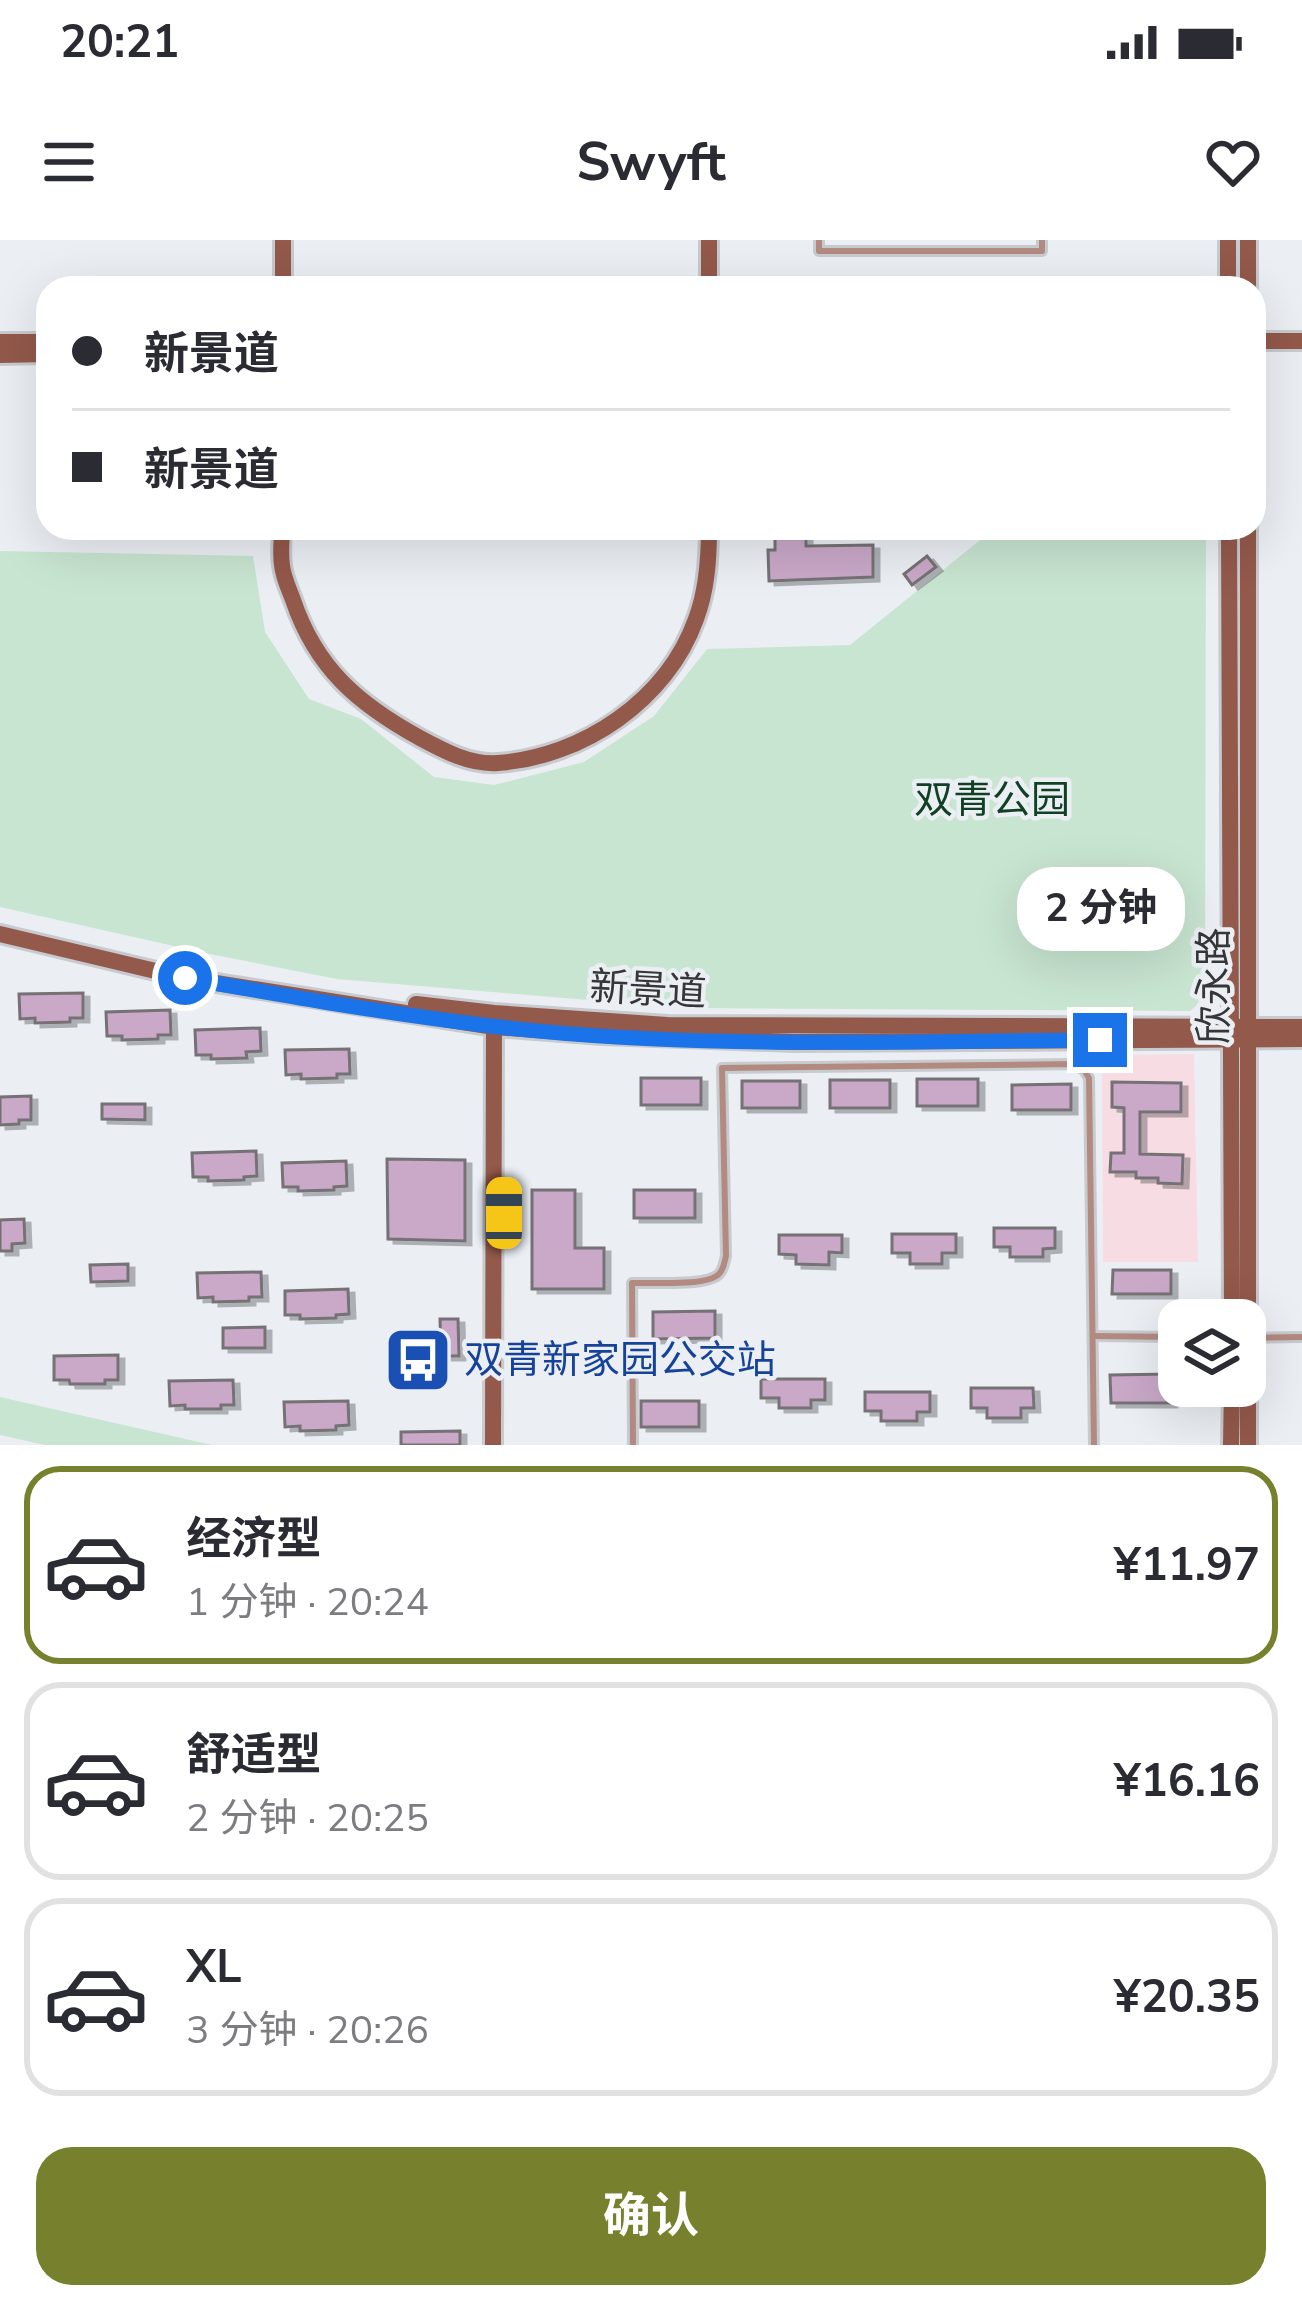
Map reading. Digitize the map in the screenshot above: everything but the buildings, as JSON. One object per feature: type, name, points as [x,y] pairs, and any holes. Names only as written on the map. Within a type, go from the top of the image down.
[{"type":"street","points":[[283,240],[283,276]]},
{"type":"street","points":[[709,240],[709,276]]},
{"type":"street","points":[[1228,240],[1228,276]]},
{"type":"street","points":[[1248,240],[1248,276]]},
{"type":"street","points":[[1266,341],[1302,341]]},
{"type":"street","points":[[0,342],[36,342]]},
{"type":"street","points":[[1266,350],[1302,350]]},
{"type":"street","points":[[0,355],[36,354]]},
{"type":"street","points":[[282,540],[282,567],[297,614],[312,647],[333,674],[408,731],[458,758],[495,764],[584,741],[646,697],[669,669],[696,620],[706,580],[708,540]]},
{"type":"street","name":"欣永路","points":[[1229,540],[1245,1299]]},
{"type":"street","name":"欣永路","points":[[1233,1299],[1248,540]]},
{"type":"street","name":"新景道","points":[[0,923],[130,956],[602,1035],[794,1042],[1302,1028]]},
{"type":"street","name":"新景道","points":[[0,934],[185,978],[500,1020]]},
{"type":"street","points":[[498,1445],[500,1020]]},
{"type":"street","name":"新景道","points":[[1239,1033],[1302,1039]]},
{"type":"street","points":[[1231,1445],[1232,1407]]},
{"type":"street","name":"欣永路","points":[[1247,1407],[1248,1445]]},
{"type":"lane","points":[[819,240],[819,251],[1042,251],[1042,240]]},
{"type":"lane","points":[[634,1445],[632,1282],[704,1282],[723,1270],[722,1068],[1074,1064],[1089,1078],[1094,1445]]},
{"type":"lane","points":[[1092,1336],[1158,1337]]},
{"type":"lane","points":[[1266,1338],[1302,1337]]},
{"type":"shaded area","points":[[1194,1054],[1198,1262],[1103,1262],[1102,1055]]},
{"type":"green space","name":"双青公园","points":[[980,540],[1206,540],[1205,998],[1190,1011],[684,1008],[337,979],[0,907],[0,551],[253,556],[265,632],[309,699],[361,719],[434,777],[494,785],[584,762],[654,716],[707,649],[850,645]]},
{"type":"green space","points":[[0,1397],[212,1445],[45,1445],[0,1435]]},
{"type":"place","name":"双青新家园公交站","points":[[418,1360]]},
{"type":"route","points":[[185,978],[494,1027],[602,1035],[794,1042],[1100,1040]]}]
